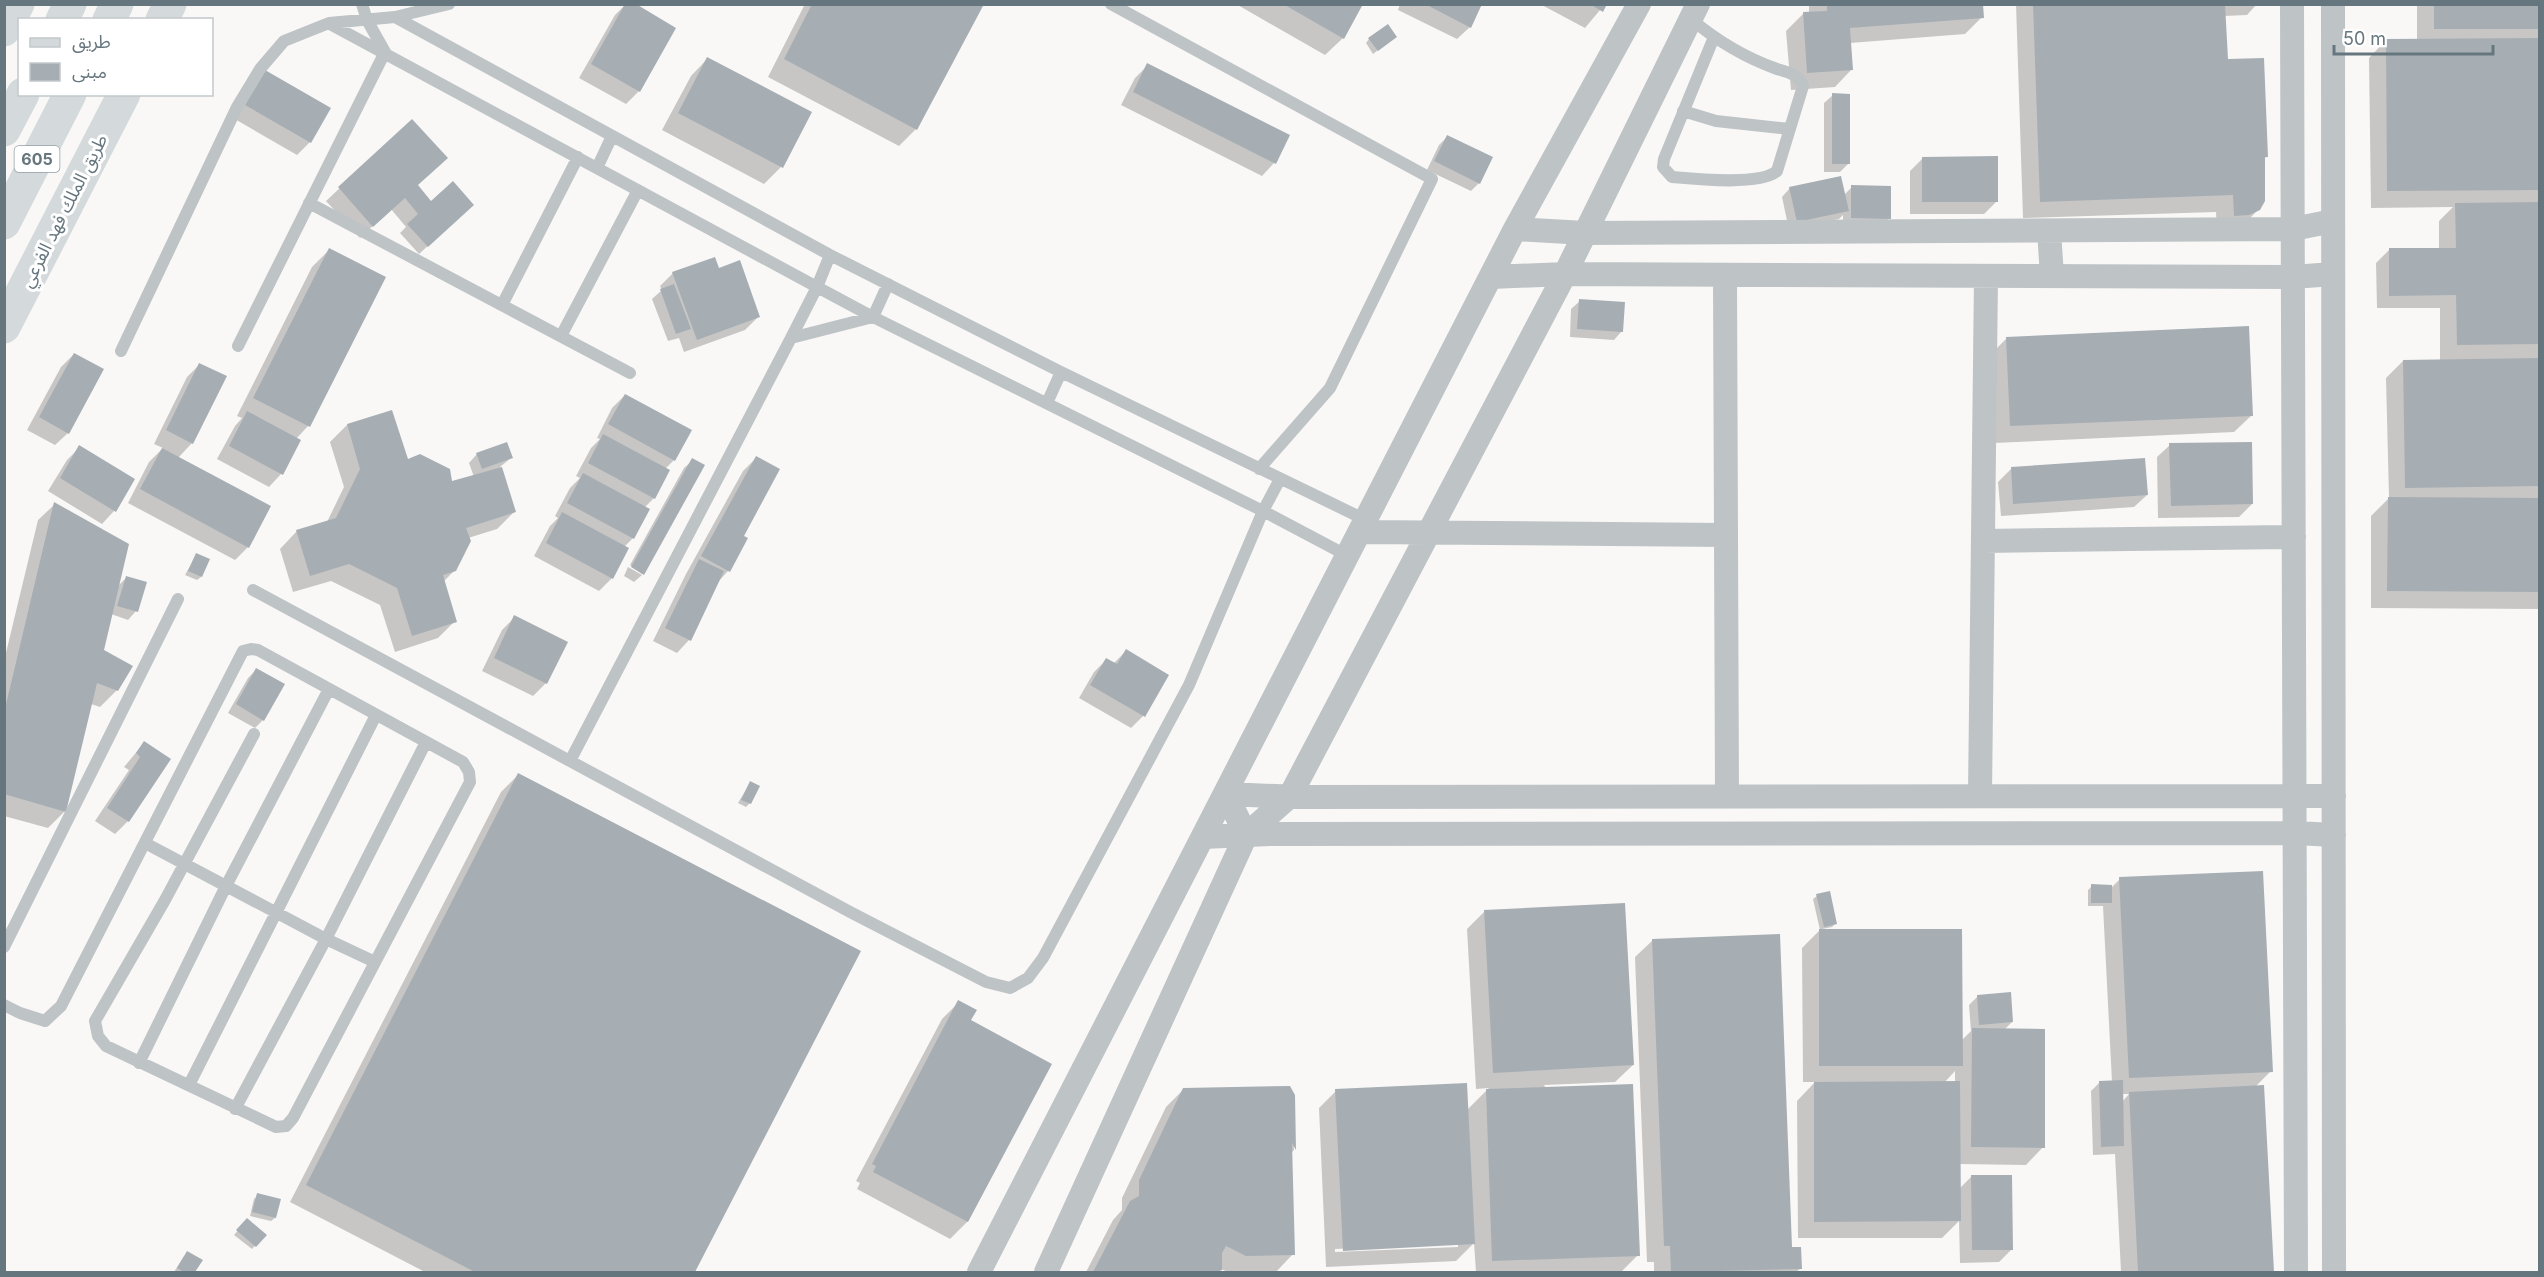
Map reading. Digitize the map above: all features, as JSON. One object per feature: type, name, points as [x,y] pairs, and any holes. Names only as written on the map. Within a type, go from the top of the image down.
[{"type":"main road","points":[[4,30],[18,4]]},
{"type":"main road","points":[[63,18],[70,4]]},
{"type":"main road","points":[[110,18],[117,4]]},
{"type":"main road","points":[[163,18],[170,4]]},
{"type":"main road","name":"605","points":[[4,130],[22,96]]},
{"type":"main road","name":"605","points":[[4,223],[69,96]]},
{"type":"main road","name":"طريق الملك فهد الفرعي","points":[[4,327],[123,96]]},
{"type":"street","points":[[980,1272],[1515,229],[1639,4]]},
{"type":"street","points":[[2292,4],[2296,1272]]},
{"type":"street","points":[[2333,4],[2334,1272]]},
{"type":"street","points":[[1046,1272],[1246,835],[1290,796],[1565,274],[1695,12]]},
{"type":"street","points":[[1515,229],[1585,233],[2293,229],[2333,221]]},
{"type":"street","points":[[2049,231],[2052,276]]},
{"type":"street","points":[[1491,277],[1565,274],[2293,277],[2333,274]]},
{"type":"street","points":[[1725,275],[1727,796]]},
{"type":"street","points":[[1980,795],[1986,276]]},
{"type":"street","points":[[1363,526],[1429,532],[1726,535]]},
{"type":"street","points":[[1983,541],[2294,537]]},
{"type":"street","points":[[1226,794],[1290,796],[2334,796]]},
{"type":"street","points":[[1226,794],[1246,835]]},
{"type":"street","points":[[1203,837],[1246,835],[2295,833],[2334,835]]},
{"type":"lane","points":[[362,4],[367,20],[385,52]]},
{"type":"lane","points":[[121,351],[237,107],[260,69],[284,41],[329,23],[395,17],[449,4]]},
{"type":"lane","points":[[1111,4],[1432,179],[1330,388],[1259,469]]},
{"type":"lane","points":[[1695,12],[1714,37],[1801,81],[1803,86],[1777,171],[1773,174],[1749,179],[1672,177],[1663,167],[1664,159],[1714,37]]},
{"type":"lane","points":[[395,17],[830,255],[1061,372],[1280,479],[1363,526]]},
{"type":"lane","points":[[329,23],[873,317],[1263,511],[1348,556]]},
{"type":"lane","points":[[238,346],[385,52]]},
{"type":"lane","points":[[1683,111],[1716,121],[1790,129]]},
{"type":"lane","points":[[597,168],[612,136]]},
{"type":"lane","points":[[502,305],[578,157]]},
{"type":"lane","points":[[561,336],[638,190]]},
{"type":"lane","points":[[309,203],[630,373]]},
{"type":"lane","points":[[570,761],[791,338],[817,287],[830,255]]},
{"type":"lane","points":[[873,317],[888,284]]},
{"type":"lane","points":[[791,338],[873,317]]},
{"type":"lane","points":[[1047,403],[1061,372]]},
{"type":"lane","points":[[253,590],[852,914],[986,982],[1010,988],[1028,978],[1043,958],[1184,696],[1263,511],[1280,479]]},
{"type":"lane","points":[[4,947],[178,599]]},
{"type":"lane","points":[[4,1005],[45,1021],[61,1006],[243,651],[258,650],[463,762],[469,772],[470,782],[293,1118],[286,1126],[276,1127],[235,1109],[106,1046],[98,1036],[95,1021],[185,864],[254,734]]},
{"type":"lane","points":[[139,1063],[226,886],[329,689]]},
{"type":"lane","points":[[189,1085],[376,715]]},
{"type":"lane","points":[[235,1109],[326,939],[426,742]]},
{"type":"lane","points":[[145,843],[326,939],[375,962]]},
{"type":"building","points":[[625,4],[636,4],[676,28],[640,92],[591,64]]},
{"type":"building","points":[[812,4],[980,4],[983,6],[917,130],[784,59]]},
{"type":"building","points":[[1283,4],[1363,4],[1344,39]]},
{"type":"building","points":[[1425,4],[1482,4],[1471,28]]},
{"type":"building","points":[[1590,4],[1607,4],[1603,12]]},
{"type":"building","points":[[1827,4],[1983,4],[1984,18],[1850,28],[1853,70],[1807,73],[1803,12],[1827,11]]},
{"type":"building","points":[[2033,4],[2225,4],[2228,59],[2264,58],[2268,157],[2265,157],[2265,201],[2260,210],[2249,215],[2234,216],[2233,195],[2040,202]]},
{"type":"building","points":[[2434,4],[2540,4],[2540,29],[2434,29]]},
{"type":"building","points":[[1388,24],[1397,37],[1378,51],[1368,38]]},
{"type":"building","points":[[2540,38],[2540,190],[2387,191],[2386,39]]},
{"type":"building","points":[[707,57],[812,112],[783,168],[678,113]]},
{"type":"building","points":[[1147,63],[1290,135],[1276,164],[1133,92]]},
{"type":"building","points":[[265,70],[331,108],[311,143],[245,105]]},
{"type":"building","points":[[1832,93],[1850,94],[1850,164],[1832,164]]},
{"type":"building","points":[[412,119],[448,158],[418,185],[431,201],[453,181],[474,205],[428,247],[407,224],[418,214],[405,198],[373,227],[338,187]]},
{"type":"building","points":[[1447,135],[1493,157],[1480,184],[1434,161]]},
{"type":"building","points":[[1998,156],[1998,202],[1922,202],[1922,157]]},
{"type":"building","points":[[1841,176],[1849,211],[1797,222],[1789,187]]},
{"type":"building","points":[[1851,185],[1891,186],[1891,219],[1851,218]]},
{"type":"building","points":[[2540,202],[2540,344],[2457,345],[2456,295],[2389,296],[2389,248],[2456,248],[2455,203]]},
{"type":"building","points":[[329,248],[386,277],[310,427],[253,398]]},
{"type":"building","points":[[715,257],[719,268],[740,260],[760,317],[697,340],[672,272]]},
{"type":"building","points":[[674,284],[691,329],[676,334],[660,289]]},
{"type":"building","points":[[1579,299],[1625,302],[1623,332],[1577,329]]},
{"type":"building","points":[[2249,326],[2253,416],[2010,426],[2006,337]]},
{"type":"building","points":[[74,353],[104,369],[69,434],[39,417]]},
{"type":"building","points":[[2540,358],[2540,486],[2405,488],[2403,360]]},
{"type":"building","points":[[199,363],[227,376],[193,444],[166,430]]},
{"type":"building","points":[[625,394],[692,430],[675,461],[608,424]]},
{"type":"building","points":[[392,410],[408,459],[420,454],[450,469],[452,481],[502,467],[516,512],[466,528],[471,541],[456,571],[443,575],[457,622],[412,636],[397,588],[349,564],[310,576],[296,530],[336,518],[360,469],[347,424]]},
{"type":"building","points":[[247,411],[301,440],[283,475],[229,446]]},
{"type":"building","points":[[603,434],[670,470],[655,499],[588,463]]},
{"type":"building","points":[[507,442],[513,458],[482,469],[476,453]]},
{"type":"building","points":[[2252,442],[2253,504],[2171,506],[2169,443]]},
{"type":"building","points":[[79,445],[135,479],[116,512],[60,478]]},
{"type":"building","points":[[162,448],[271,506],[249,548],[140,489]]},
{"type":"building","points":[[756,456],[780,469],[744,536],[748,538],[730,572],[701,556]]},
{"type":"building","points":[[692,458],[705,465],[644,575],[631,567]]},
{"type":"building","points":[[2145,458],[2148,495],[2013,504],[2011,467]]},
{"type":"building","points":[[583,473],[650,509],[634,539],[567,503]]},
{"type":"building","points":[[2388,497],[2540,498],[2540,592],[2387,591]]},
{"type":"building","points":[[54,502],[129,544],[104,650],[133,666],[118,691],[97,683],[66,812],[4,794],[4,713]]},
{"type":"building","points":[[562,512],[629,548],[613,579],[546,543]]},
{"type":"building","points":[[196,553],[210,559],[202,577],[188,571]]},
{"type":"building","points":[[699,559],[724,571],[691,641],[665,628]]},
{"type":"building","points":[[126,576],[147,582],[138,612],[117,606]]},
{"type":"building","points":[[514,615],[568,642],[547,684],[494,658]]},
{"type":"building","points":[[1126,649],[1169,675],[1145,717],[1090,685],[1106,658],[1117,664]]},
{"type":"building","points":[[256,668],[285,684],[264,721],[236,704]]},
{"type":"building","points":[[144,741],[171,759],[129,822],[107,808],[140,757],[136,753]]},
{"type":"building","points":[[518,773],[861,951],[695,1272],[475,1272],[306,1185]]},
{"type":"building","points":[[750,781],[760,786],[751,804],[741,800]]},
{"type":"building","points":[[2263,871],[2273,1072],[2129,1078],[2119,877]]},
{"type":"building","points":[[2091,884],[2112,885],[2112,903],[2091,903]]},
{"type":"building","points":[[1830,891],[1837,924],[1824,927],[1816,894]]},
{"type":"building","points":[[1625,903],[1634,1065],[1493,1073],[1484,910]]},
{"type":"building","points":[[1819,929],[1962,929],[1963,1066],[1819,1066]]},
{"type":"building","points":[[1780,934],[1792,1247],[1801,1247],[1802,1269],[1671,1272],[1670,1246],[1664,1246],[1652,939]]},
{"type":"building","points":[[2011,992],[2013,1022],[1979,1025],[1977,995]]},
{"type":"building","points":[[958,1000],[977,1010],[971,1020],[1052,1064],[968,1222],[873,1172],[876,1166],[872,1164]]},
{"type":"building","points":[[1972,1028],[2045,1029],[2045,1148],[1971,1147]]},
{"type":"building","points":[[2123,1080],[2124,1146],[2101,1147],[2099,1081]]},
{"type":"building","points":[[1960,1081],[1961,1221],[1814,1222],[1814,1082]]},
{"type":"building","points":[[1467,1083],[1475,1244],[1343,1251],[1335,1089]]},
{"type":"building","points":[[1633,1084],[1640,1256],[1492,1261],[1486,1089]]},
{"type":"building","points":[[2264,1085],[2274,1272],[2138,1272],[2129,1092]]},
{"type":"building","points":[[1290,1086],[1295,1095],[1296,1150],[1292,1143],[1295,1255],[1246,1256],[1226,1246],[1222,1253],[1222,1270],[1217,1272],[1093,1272],[1130,1201],[1139,1196],[1139,1180],[1183,1088]]},
{"type":"building","points":[[1971,1175],[2012,1175],[2013,1250],[1972,1250]]},
{"type":"building","points":[[257,1193],[281,1199],[276,1218],[252,1212]]},
{"type":"building","points":[[247,1218],[267,1235],[256,1247],[236,1230]]},
{"type":"building","points":[[187,1251],[203,1260],[195,1272],[184,1272],[177,1268]]}]
